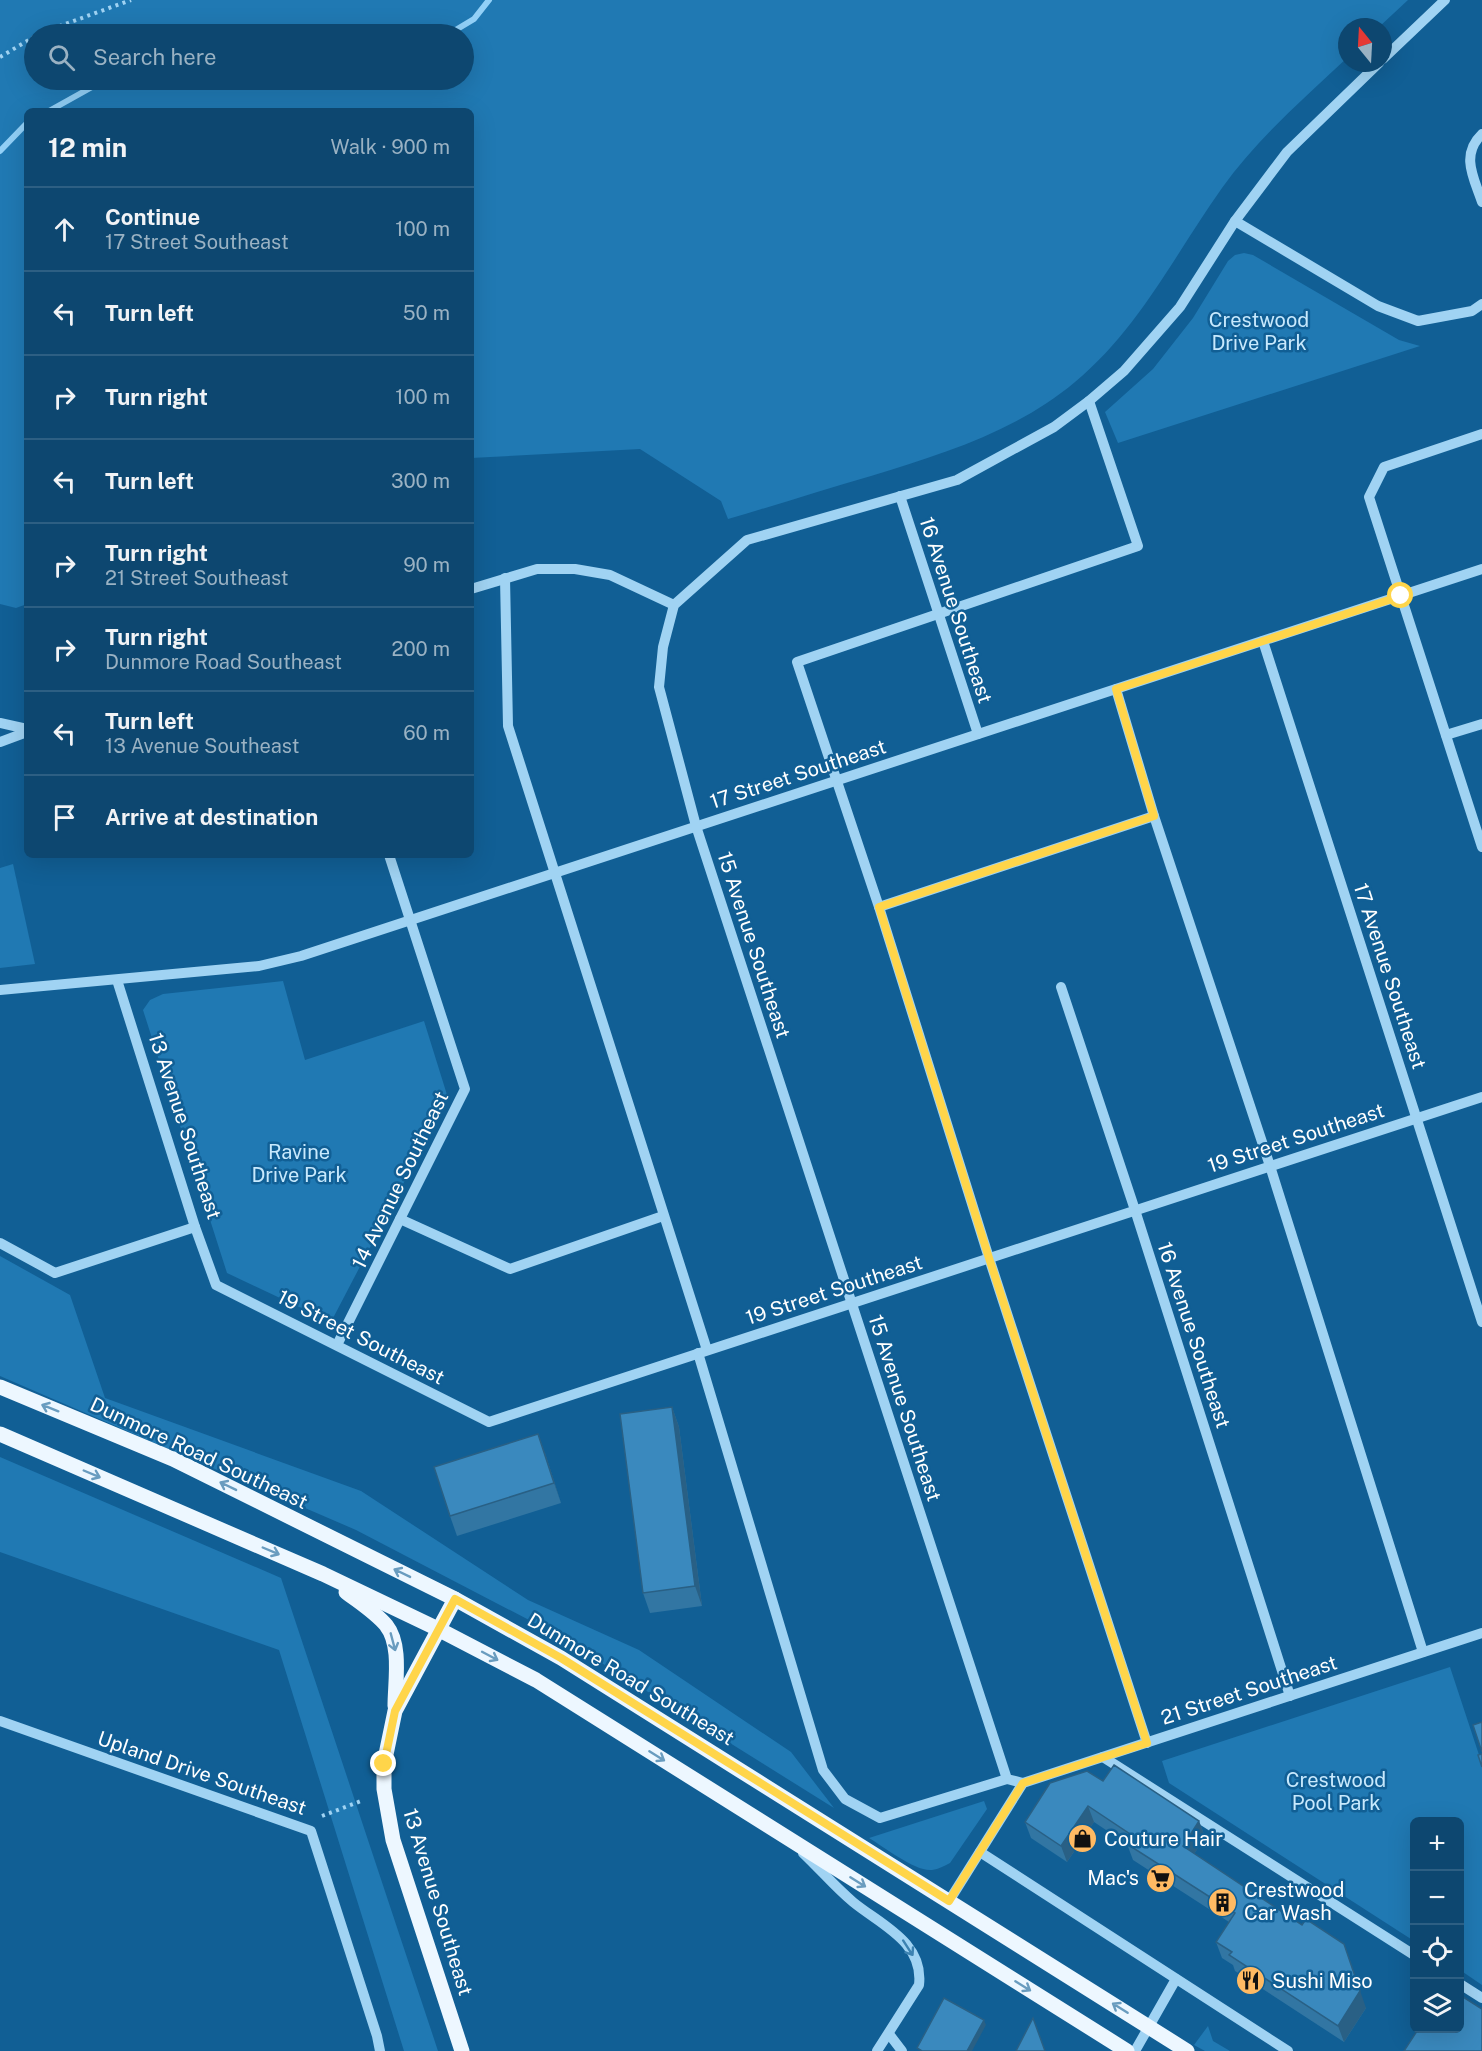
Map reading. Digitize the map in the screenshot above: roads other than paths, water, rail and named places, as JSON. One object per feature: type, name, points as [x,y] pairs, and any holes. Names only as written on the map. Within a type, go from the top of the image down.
[{"type":"main road","name":"Dunmore Road Southeast","points":[[0,1387],[173,1459],[455,1599],[561,1658],[1187,2051]]},
{"type":"main road","points":[[0,1434],[322,1574],[438,1629],[536,1680],[1127,2051]]},
{"type":"main road","points":[[322,1574],[387,1625],[395,1650],[395,1711]]},
{"type":"main road","name":"13 Avenue Southeast","points":[[455,1599],[395,1711],[384,1764],[388,1814],[393,1840],[462,2051]]},
{"type":"street","points":[[1392,50],[1445,0]]},
{"type":"street","points":[[474,588],[537,569],[575,569],[610,575],[674,605],[747,540],[957,480],[1054,427],[1124,371],[1180,307],[1235,221],[1287,152],[1370,72]]},
{"type":"street","points":[[1482,134],[1473,142],[1469,161],[1482,202]]},
{"type":"street","points":[[1235,221],[1378,306],[1418,321],[1472,311],[1482,304]]},
{"type":"street","points":[[1089,401],[1138,546],[797,662],[879,907],[989,1258],[1147,1743]]},
{"type":"street","points":[[1482,434],[1384,467],[1369,497],[1482,847]]},
{"type":"street","name":"16 Avenue Southeast","points":[[900,496],[978,734]]},
{"type":"street","name":"17 Street Southeast","points":[[0,990],[259,966],[301,956],[1482,569]]},
{"type":"street","points":[[505,578],[508,726],[663,1216],[823,1770],[845,1799],[880,1818],[1006,1779],[1023,1783],[949,1901]]},
{"type":"street","name":"15 Avenue Southeast","points":[[674,605],[663,647],[659,687],[696,826],[1006,1779]]},
{"type":"street","name":"17 Avenue Southeast","points":[[1263,640],[1482,1322]]},
{"type":"street","points":[[1116,689],[1154,816],[1270,1166],[1423,1652]]},
{"type":"street","points":[[0,723],[24,730]]},
{"type":"street","points":[[1446,735],[1482,724]]},
{"type":"street","points":[[0,742],[24,732]]},
{"type":"street","points":[[879,907],[1154,816]]},
{"type":"street","name":"14 Avenue Southeast","points":[[337,1346],[465,1089],[390,858]]},
{"type":"street","name":"13 Avenue Southeast","points":[[117,980],[195,1227],[216,1285]]},
{"type":"street","name":"16 Avenue Southeast","points":[[1061,987],[1135,1210],[1290,1696]]},
{"type":"street","name":"19 Street Southeast","points":[[216,1285],[489,1422],[1482,1097]]},
{"type":"street","points":[[400,1219],[510,1269],[663,1216]]},
{"type":"street","points":[[0,1243],[55,1273],[195,1227]]},
{"type":"street","name":"21 Street Southeast","points":[[1023,1783],[1482,1633]]},
{"type":"street","name":"Upland Drive Southeast","points":[[0,1721],[310,1831],[380,2051]]},
{"type":"street","points":[[1103,1757],[1410,1952]]},
{"type":"street","points":[[788,1838],[853,1902],[904,1940],[913,1953],[920,1976],[919,1985],[878,2051]]},
{"type":"street","points":[[980,1852],[1288,2051]]},
{"type":"street","points":[[1135,2051],[1176,1979]]},
{"type":"street","points":[[1464,1986],[1482,1998]]},
{"type":"street","points":[[889,2034],[902,2051]]},
{"type":"waterway","points":[[466,24],[474,19],[489,0]]},
{"type":"waterway","points":[[54,108],[87,90]]},
{"type":"waterway","points":[[0,151],[24,126]]},
{"type":"place","name":"Couture Hair","points":[[1083,1839]]},
{"type":"place","name":"Mac's","points":[[1160,1878]]},
{"type":"place","name":"Crestwood Car Wash","points":[[1223,1902]]},
{"type":"place","name":"Sushi Miso","points":[[1251,1981]]},
{"type":"park label","name":"Crestwood Drive Park","points":[[1259,332]]},
{"type":"park label","name":"Ravine Drive Park","points":[[299,1164]]},
{"type":"park label","name":"Crestwood Pool Park","points":[[1336,1792]]}]
